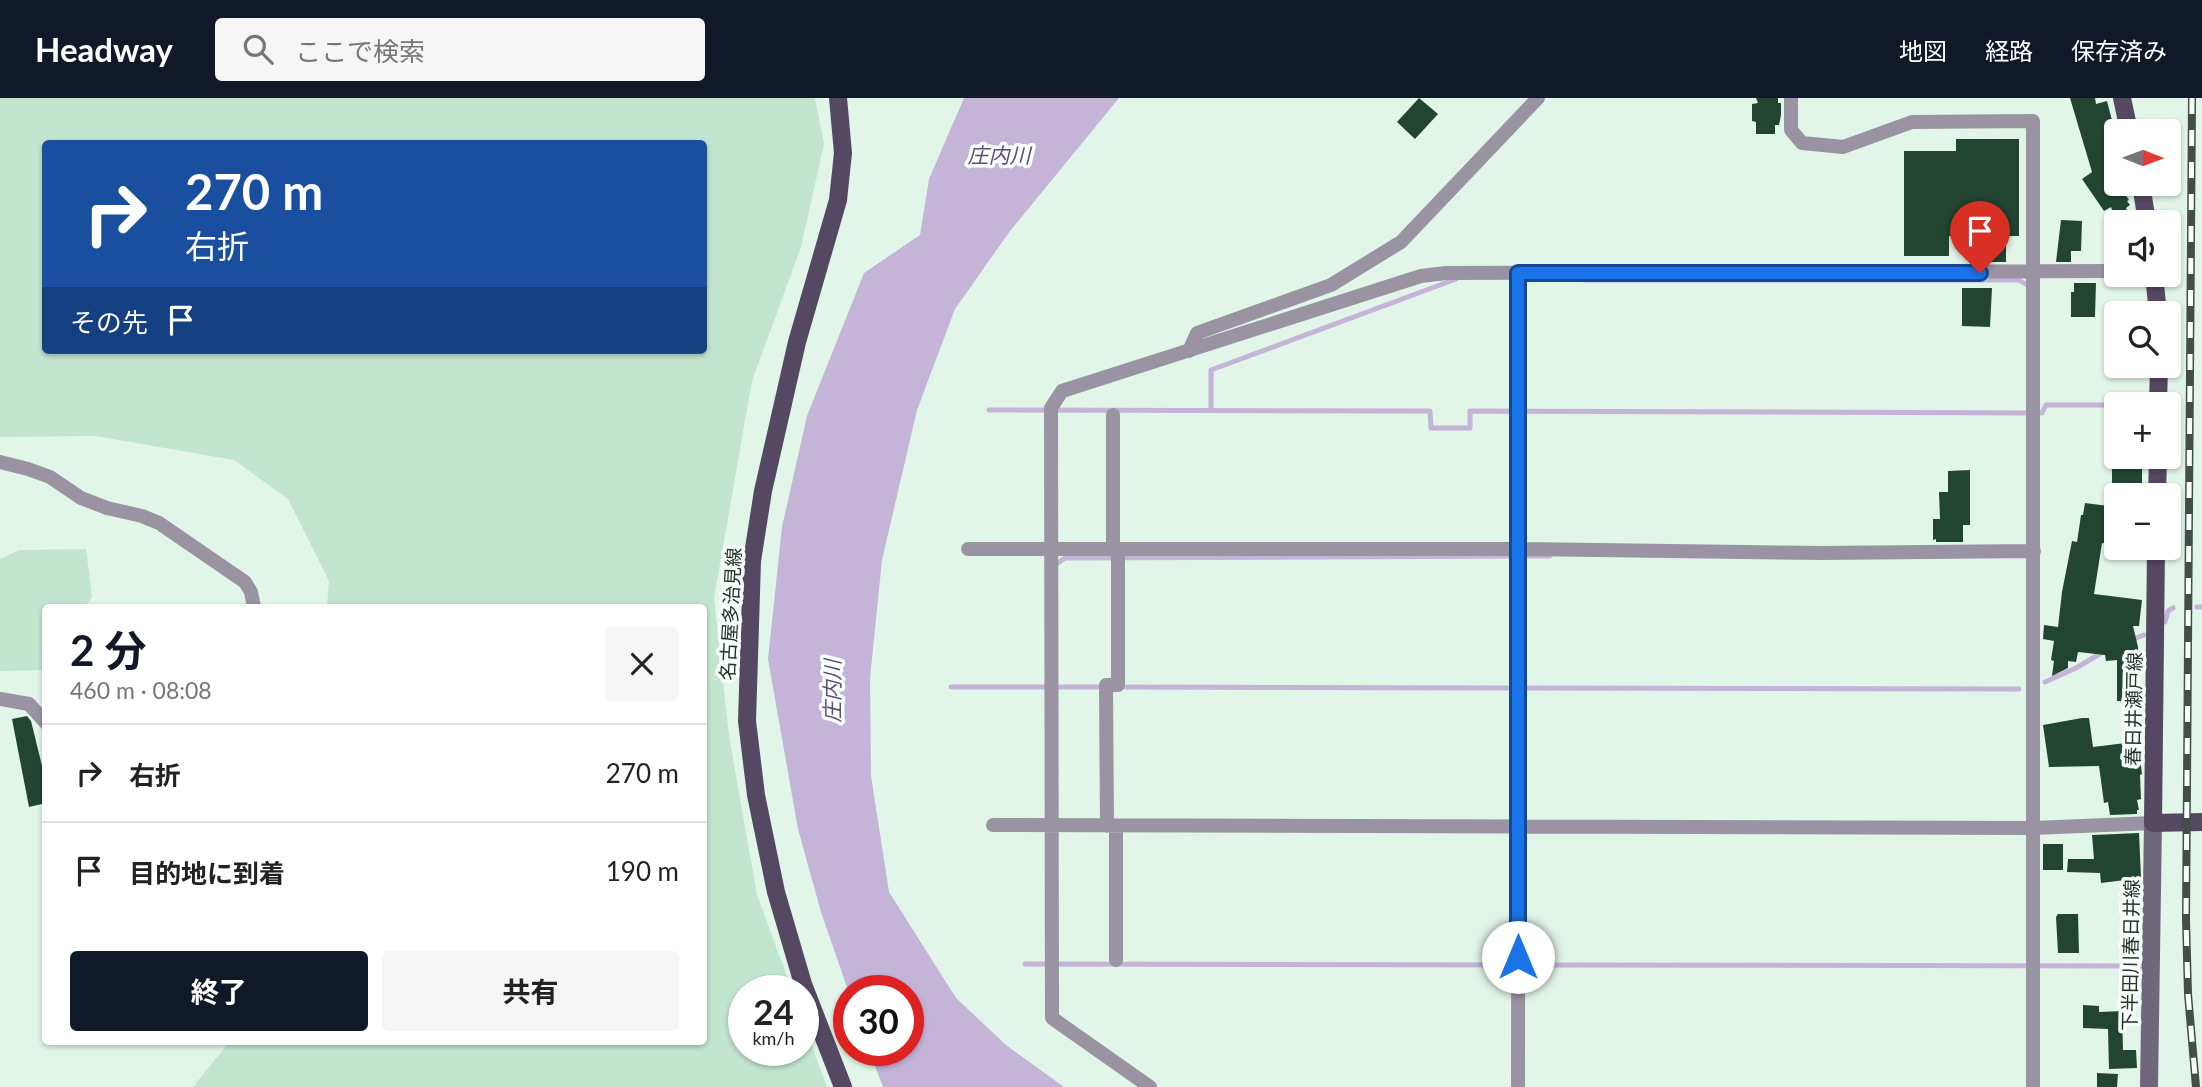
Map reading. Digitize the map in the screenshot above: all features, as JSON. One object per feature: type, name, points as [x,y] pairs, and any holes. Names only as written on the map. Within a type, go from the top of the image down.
[{"type":"main road","name":"名古屋多治見線","points":[[838,98],[843,153],[838,200],[797,342],[763,491],[751,561],[747,721],[756,795],[776,892],[803,984],[843,1087]]},
{"type":"main road","points":[[2122,98],[2126,119]]},
{"type":"main road","name":"春日井瀬戸線","points":[[2153,823],[2156,560]]},
{"type":"main road","points":[[2153,823],[2202,822]]},
{"type":"main road","name":"下半田川春日井線","points":[[2149,1087],[2153,823]]},
{"type":"street","points":[[1189,351],[1197,333],[1331,285],[1401,242],[1538,98]]},
{"type":"street","points":[[1791,98],[1791,130],[1802,143],[1843,147],[1912,122],[2033,121],[2033,1087]]},
{"type":"street","points":[[1150,1087],[1052,1018],[1051,408],[1062,391],[1420,276],[1446,273],[2104,271]]},
{"type":"street","points":[[1518,273],[1518,1087]]},
{"type":"street","points":[[1113,415],[1118,685],[1106,685],[1116,960]]},
{"type":"street","points":[[0,461],[50,477],[81,498],[159,523],[245,582],[253,604]]},
{"type":"street","points":[[968,549],[1517,549],[1821,553],[2034,551]]},
{"type":"street","points":[[0,699],[29,704],[42,719]]},
{"type":"street","points":[[993,825],[2033,828],[2153,823]]},
{"type":"green space","points":[[0,98],[815,98],[824,144],[801,247],[752,381],[714,598],[729,736],[757,895],[786,975],[728,975],[728,1066],[819,1065],[827,1087],[193,1087],[227,1045],[707,1045],[707,604],[327,604],[329,581],[288,499],[234,460],[96,436],[0,437]]},
{"type":"green space","points":[[86,549],[92,597],[87,604],[42,604],[42,670],[0,671],[0,559],[20,550]]},
{"type":"water","name":"庄内川","points":[[964,98],[1119,98],[1010,231],[955,309],[917,410],[882,560],[870,678],[871,776],[889,892],[956,998],[1006,1045],[1064,1087],[883,1087],[875,1066],[924,1066],[924,975],[843,975],[821,912],[798,829],[768,659],[782,527],[807,416],[864,273],[920,235],[929,179]]},
{"type":"building","points":[[1419,98],[1438,114],[1415,139],[1397,122]]},
{"type":"building","points":[[1756,98],[1778,98],[1778,103],[1781,103],[1781,115],[1779,125],[1775,125],[1775,134],[1756,134],[1756,122],[1752,121],[1752,104],[1758,103]]},
{"type":"building","points":[[2070,98],[2095,98],[2096,104],[2107,101],[2112,119],[2104,119],[2104,196],[2126,196],[2130,205],[2127,210],[2112,210],[2111,207],[2104,211],[2082,179],[2092,172]]},
{"type":"building","points":[[1956,139],[2019,139],[2019,236],[2006,236],[2006,262],[1990,262],[1990,236],[1949,236],[1949,256],[1904,256],[1904,151],[1956,151]]},
{"type":"building","points":[[2061,220],[2082,221],[2081,251],[2071,251],[2071,262],[2056,262]]},
{"type":"building","points":[[2074,283],[2096,283],[2095,317],[2071,317],[2071,292],[2074,292]]},
{"type":"building","points":[[1962,288],[1992,288],[1990,327],[1962,326]]},
{"type":"building","points":[[2112,469],[2142,469],[2142,483],[2112,483]]},
{"type":"building","points":[[1970,470],[1970,525],[1963,525],[1963,542],[1936,542],[1936,539],[1933,540],[1933,519],[1940,519],[1939,492],[1948,492],[1948,471]]},
{"type":"building","points":[[2085,503],[2104,505],[2104,543],[2094,594],[2142,600],[2139,626],[2133,626],[2138,647],[2137,702],[2117,701],[2117,660],[2106,661],[2105,655],[2078,652],[2076,662],[2068,661],[2068,668],[2052,676],[2054,641],[2043,639],[2044,625],[2058,627],[2072,541],[2077,542]]},
{"type":"building","points":[[27,716],[31,721],[42,766],[42,804],[29,807],[12,719]]},
{"type":"building","points":[[2089,718],[2093,747],[2134,742],[2136,752],[2139,751],[2142,774],[2141,799],[2137,800],[2137,814],[2110,815],[2108,802],[2104,803],[2099,766],[2049,767],[2043,725]]},
{"type":"building","points":[[2139,833],[2141,878],[2101,883],[2100,873],[2067,872],[2068,859],[2094,859],[2092,835]]},
{"type":"building","points":[[2043,844],[2063,844],[2063,870],[2043,870]]},
{"type":"building","points":[[2058,914],[2078,914],[2079,953],[2058,953]]},
{"type":"building","points":[[2083,1005],[2099,1006],[2099,1012],[2122,1011],[2123,1050],[2136,1050],[2137,1068],[2109,1069],[2108,1029],[2083,1028]]},
{"type":"building","points":[[2097,1073],[2118,1074],[2117,1087],[2097,1087]]},
{"type":"waterway","points":[[1211,410],[1211,370],[1456,279]]},
{"type":"waterway","points":[[1584,280],[2019,280],[2027,285]]},
{"type":"waterway","points":[[989,410],[1430,411],[1431,428],[1470,428],[1470,411],[2042,413],[2046,405],[2104,405]]},
{"type":"waterway","points":[[1058,563],[1065,558],[1550,556]]},
{"type":"waterway","points":[[2197,607],[2202,607]]},
{"type":"waterway","points":[[2165,622],[2168,611],[2173,608]]},
{"type":"waterway","points":[[2131,640],[2144,635]]},
{"type":"waterway","points":[[2045,682],[2103,652]]},
{"type":"waterway","points":[[951,687],[1100,687]]},
{"type":"waterway","points":[[1126,687],[1507,688]]},
{"type":"waterway","points":[[1527,688],[2019,689]]},
{"type":"waterway","points":[[1025,964],[2141,966]]},
{"type":"railway","points":[[2192,98],[2186,920],[2188,994],[2196,1087]]},
{"type":"route","points":[[1518,957],[1518,273],[1980,273]]}]
